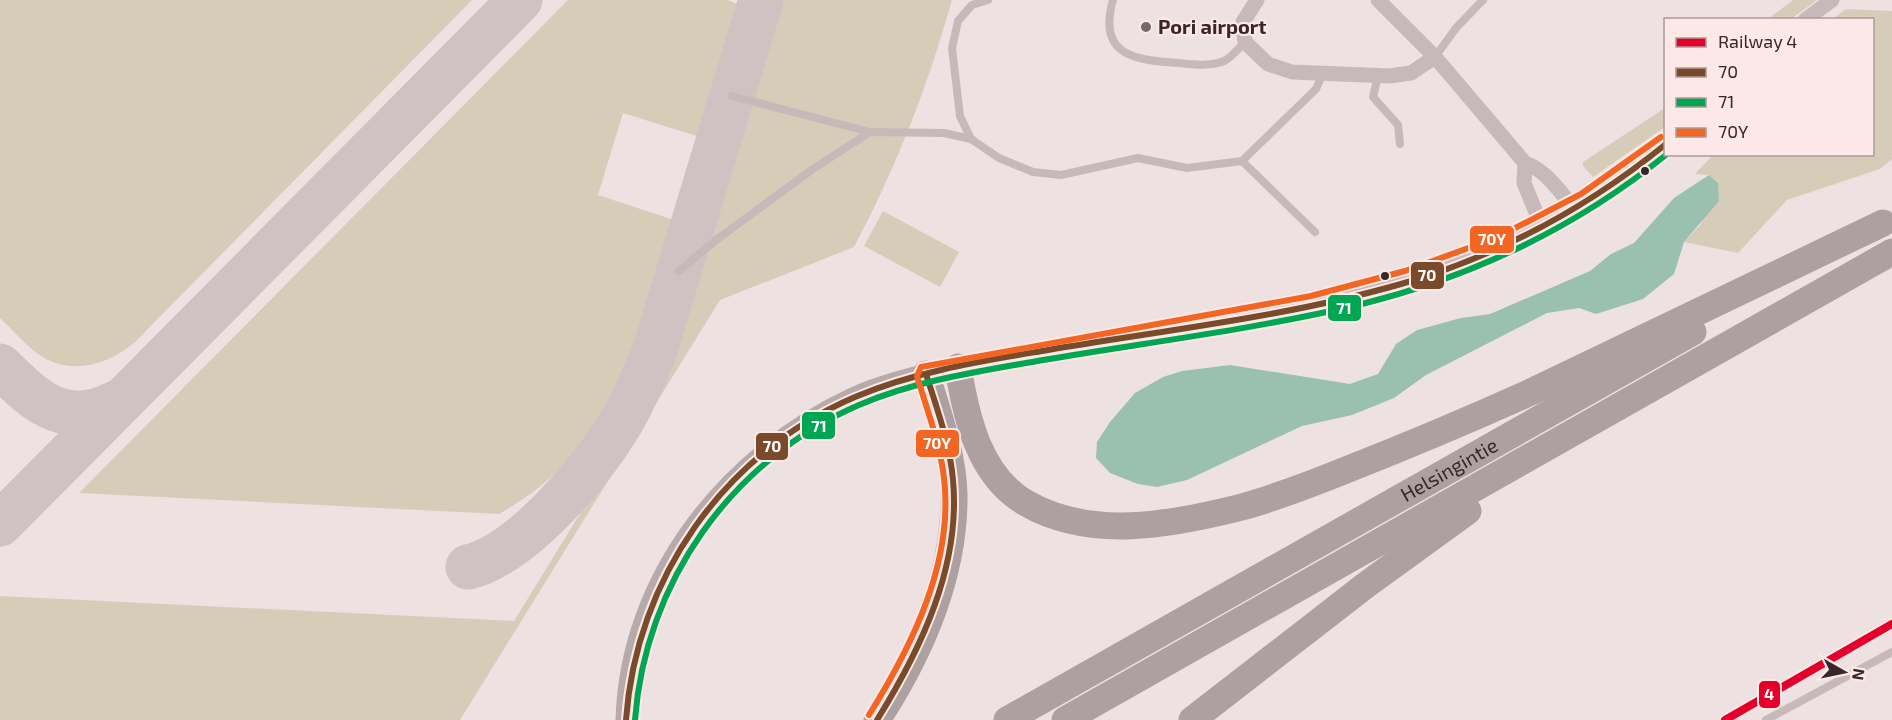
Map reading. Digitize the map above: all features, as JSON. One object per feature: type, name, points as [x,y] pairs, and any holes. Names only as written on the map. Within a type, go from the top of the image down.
[{"type":"highway","points":[[958,367],[965,406],[976,442],[1006,489],[1025,503],[1076,523],[1136,525],[1180,520],[1240,507],[1307,485],[1453,428],[1888,220]]},
{"type":"highway","name":"Helsingintie","points":[[1007,720],[1888,220]]},
{"type":"highway","name":"Helsingintie","points":[[1065,720],[1599,420],[1892,252]]},
{"type":"highway","points":[[877,720],[900,685],[920,643],[937,598],[948,548],[954,494],[947,449],[926,374]]},
{"type":"highway","points":[[1192,720],[1456,519],[1528,475],[1599,420]]},
{"type":"main road","points":[[626,720],[632,666],[648,613],[682,544],[713,502],[744,469],[801,427],[854,397],[926,374],[958,367]]},
{"type":"street","points":[[1257,0],[1243,22],[1245,42],[1268,64],[1292,72],[1378,76],[1411,73],[1435,57]]},
{"type":"street","points":[[1378,0],[1435,57],[1525,163],[1534,166],[1548,178],[1574,208]]},
{"type":"street","points":[[1808,18],[1832,0]]},
{"type":"street","points":[[958,367],[1287,309],[1401,284],[1503,246],[1542,227],[1648,159],[1664,145]]},
{"type":"street","points":[[1525,163],[1524,183],[1542,227]]},
{"type":"lane","points":[[970,139],[960,116],[952,48],[958,21],[972,5],[988,0]]},
{"type":"lane","points":[[1113,0],[1110,26],[1115,43],[1126,55],[1144,60],[1204,65],[1225,61],[1245,42]]},
{"type":"lane","points":[[1435,57],[1456,28],[1483,0]]},
{"type":"lane","points":[[732,96],[870,132],[944,133],[970,139],[999,158],[1033,172],[1061,175],[1138,158],[1187,168],[1242,161],[1316,89],[1323,73]]},
{"type":"lane","points":[[1378,76],[1372,97],[1398,125],[1400,144]]},
{"type":"lane","points":[[679,271],[765,204],[870,132]]},
{"type":"lane","points":[[1242,161],[1315,232]]},
{"type":"lane","points":[[1766,720],[1892,652]]},
{"type":"shaded area","points":[[0,0],[472,0],[135,342],[125,350],[102,361],[77,366],[53,362],[41,356],[0,318]]},
{"type":"shaded area","points":[[568,0],[728,0],[737,4],[700,137],[623,113],[598,195],[674,220],[648,308],[618,387],[598,423],[572,457],[539,487],[499,514],[79,493]]},
{"type":"shaded area","points":[[780,0],[952,0],[910,126],[884,187],[854,247],[720,300],[460,720],[0,720],[0,596],[514,621],[653,395],[671,356]]},
{"type":"shaded area","points":[[1793,0],[1817,0],[1792,18],[1769,18]]},
{"type":"shaded area","points":[[1846,9],[1892,11],[1892,159],[1880,169],[1787,200],[1738,253],[1684,242],[1701,224],[1718,183],[1709,175],[1695,174],[1712,156],[1874,156],[1874,18],[1834,18]]},
{"type":"shaded area","points":[[1664,109],[1664,128],[1593,177],[1583,166],[1583,162]]},
{"type":"shaded area","points":[[1709,175],[1718,183],[1719,201],[1684,242],[1674,274],[1643,299],[1596,314],[1579,308],[1547,313],[1426,375],[1394,398],[1352,415],[1302,426],[1187,480],[1157,487],[1138,484],[1110,473],[1096,458],[1097,442],[1110,422],[1135,393],[1163,377],[1182,371],[1230,365],[1350,384],[1378,374],[1396,344],[1417,330],[1461,318],[1490,314],[1590,271],[1611,254],[1634,243],[1674,198]]},
{"type":"shaded area","points":[[883,211],[959,252],[940,287],[864,246]]},
{"type":"taxiway","points":[[0,524],[520,0]]},
{"type":"taxiway","points":[[468,567],[489,559],[510,546],[553,509],[592,465],[630,407],[654,353],[761,0]]},
{"type":"taxiway","points":[[0,366],[42,402],[71,413],[87,413],[124,399]]},
{"type":"rail line","name":"4","points":[[1725,720],[1892,624]]},
{"type":"transit line","name":"70Y","points":[[869,715],[914,632],[936,572],[943,541],[944,478],[936,439],[917,376],[921,367],[1311,296],[1405,271],[1496,238],[1581,194],[1661,137]]},
{"type":"transit line","name":"70","points":[[626,720],[633,668],[648,618],[668,571],[695,527],[728,487],[765,451],[808,421],[878,388],[950,368],[1270,314],[1358,295],[1437,273],[1540,228],[1605,189],[1664,146]]},
{"type":"transit line","name":"71","points":[[635,720],[642,669],[656,621],[677,575],[703,532],[735,493],[771,458],[813,429],[881,396],[949,377],[1283,321],[1404,293],[1523,246],[1597,204],[1664,156]]},
{"type":"transit line","name":"70","points":[[877,720],[909,665],[922,636],[944,575],[951,544],[954,512],[953,480],[949,453],[926,374]]},
{"type":"place","name":"Pori airport","points":[[1146,27]]}]
